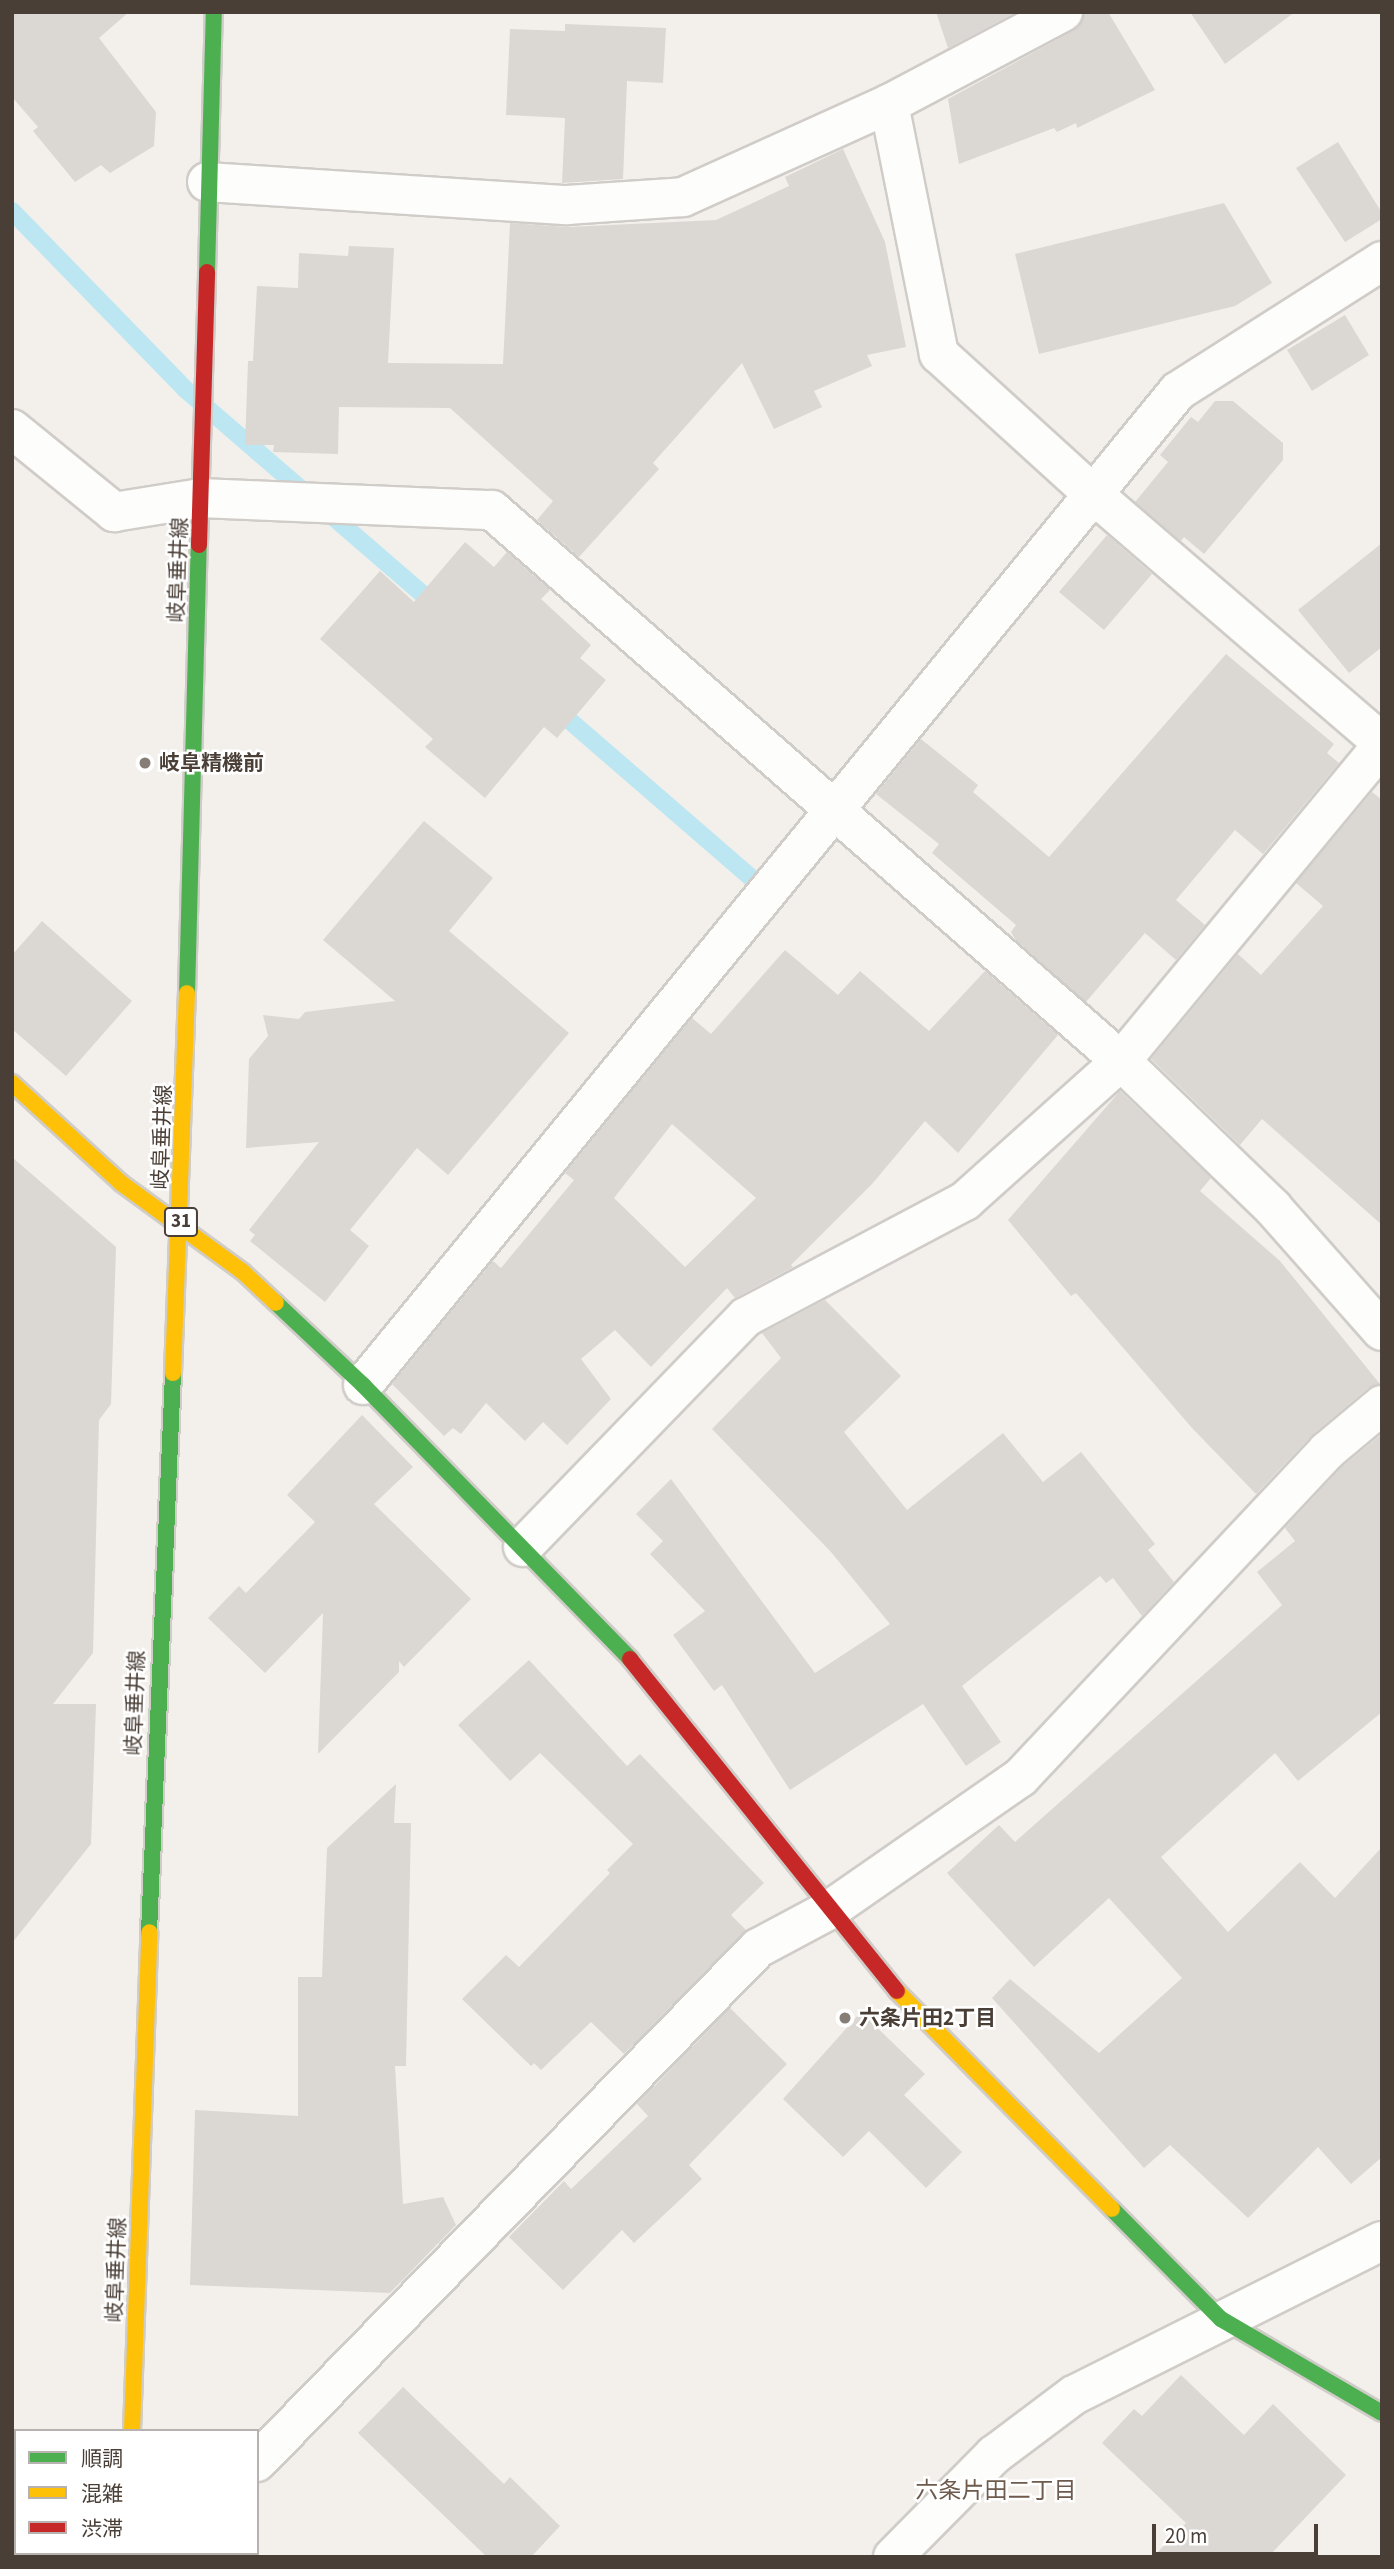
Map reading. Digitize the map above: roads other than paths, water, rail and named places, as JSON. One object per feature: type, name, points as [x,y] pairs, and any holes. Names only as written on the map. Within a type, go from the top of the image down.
[{"type":"main road","name":"岐阜垂井線","points":[[132,2429],[157,1678],[181,1224],[207,183],[214,12]]},
{"type":"main road","points":[[12,1083],[121,1184],[181,1224],[243,1272],[362,1385],[617,1643],[898,1992],[1221,2319],[1382,2413]]},
{"type":"street","points":[[207,183],[567,205],[683,197],[889,104],[1063,12]]},
{"type":"street","points":[[523,1547],[746,1317],[965,1201],[1121,1061],[1382,744],[1093,494],[939,354],[889,104]]},
{"type":"street","points":[[362,1385],[1178,391],[1382,261]]},
{"type":"street","points":[[12,429],[114,512],[201,498],[492,510],[835,806],[1121,1061],[1273,1208],[1382,1331]]},
{"type":"street","points":[[259,2460],[758,1948],[831,1909],[1021,1777],[1327,1451],[1382,1405]]},
{"type":"street","points":[[892,2557],[994,2455],[1074,2395],[1221,2319],[1382,2241]]},
{"type":"waterway","points":[[12,211],[185,389],[440,609]]},
{"type":"waterway","points":[[554,707],[758,884]]},
{"type":"place","name":"岐阜精機前","points":[[145,763]]},
{"type":"place","name":"六条片田2丁目","points":[[845,2018]]},
{"type":"district","name":"六条片田二丁目","points":[[996,2491]]}]
